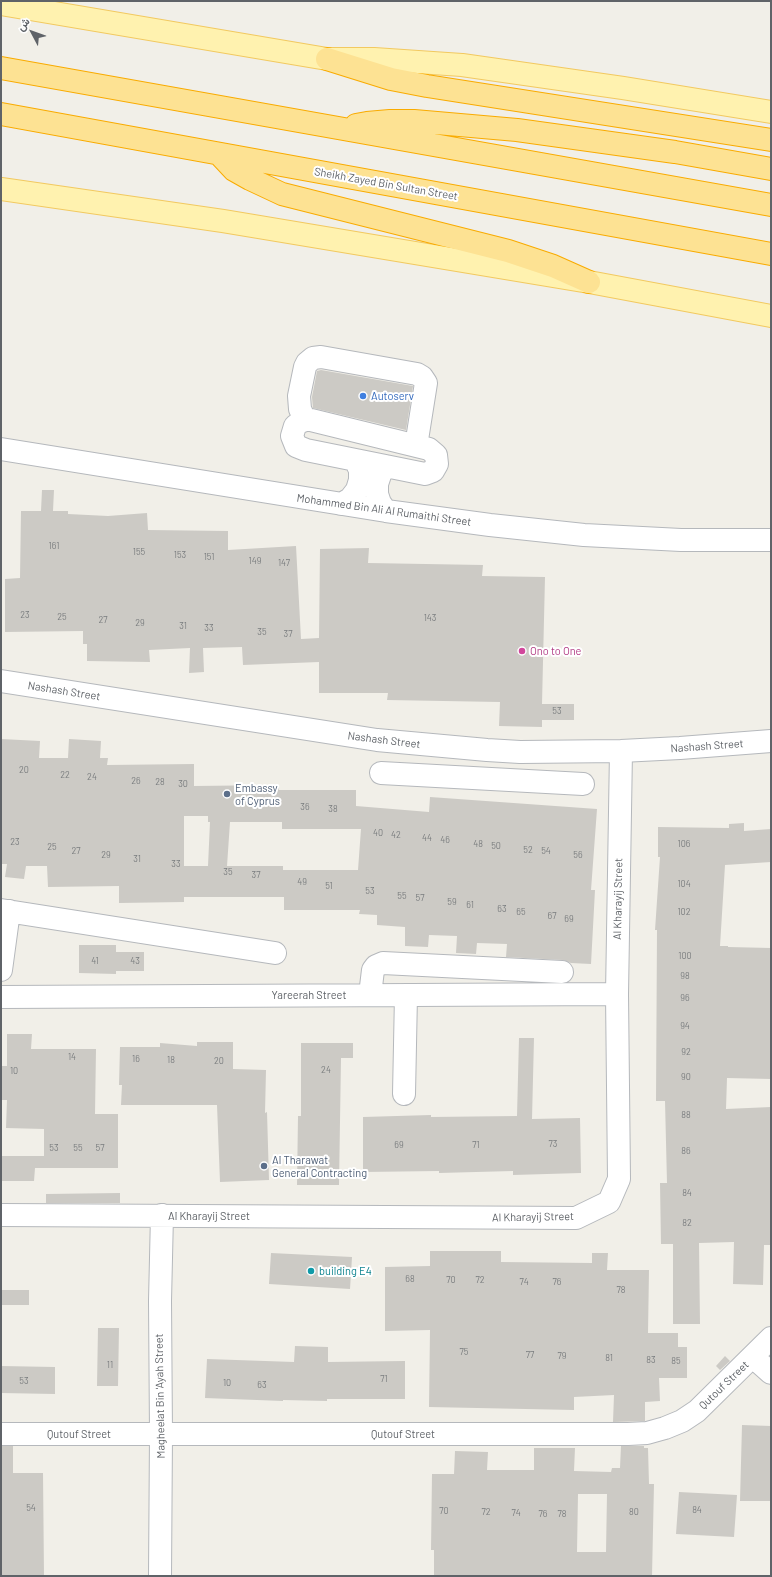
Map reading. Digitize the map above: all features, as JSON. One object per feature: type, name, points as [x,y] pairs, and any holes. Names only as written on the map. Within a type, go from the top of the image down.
[{"type":"highway","points":[[328,58],[378,75],[427,86],[771,140]]},
{"type":"highway","points":[[1,68],[771,205]]},
{"type":"highway","name":"Sheikh Zayed Bin Sultan Street","points":[[1,114],[771,254]]},
{"type":"highway","points":[[342,129],[366,123],[390,121],[438,122],[517,130],[771,169]]},
{"type":"highway","points":[[219,154],[234,170],[282,194],[514,253],[553,266],[589,282]]},
{"type":"main road","points":[[1,4],[328,58],[374,59],[462,65],[623,88],[771,112]]},
{"type":"main road","points":[[1,189],[223,221],[589,282],[771,316]]},
{"type":"street","points":[[305,420],[300,408],[299,396],[305,367],[313,358],[320,357],[417,374],[422,377],[426,383],[416,446]]},
{"type":"street","points":[[305,420],[311,420],[371,435],[429,449],[436,455],[437,464],[433,471],[425,474],[368,463],[306,450],[296,446],[292,436],[293,431],[300,422],[305,420]]},
{"type":"street","points":[[341,504],[350,498],[357,490],[360,480],[360,470],[368,463],[371,435]]},
{"type":"street","name":"Mohammed Bin Ali Al Rumaithi Street","points":[[1,449],[386,511],[490,525],[584,535],[681,540],[771,540]]},
{"type":"street","points":[[368,463],[380,475],[377,484],[378,494],[380,503],[386,511]]},
{"type":"street","name":"Nashash Street","points":[[1,681],[378,740],[487,750],[520,752],[621,751],[771,741]]},
{"type":"street","points":[[485,778],[487,750]]},
{"type":"street","name":"Al Kharayij Street","points":[[1,1215],[576,1218],[609,1202],[619,1179],[617,994],[621,751]]},
{"type":"street","points":[[381,773],[583,784]]},
{"type":"street","points":[[1,970],[5,910],[275,953]]},
{"type":"street","points":[[370,995],[373,970],[376,966],[383,963],[562,972]]},
{"type":"street","points":[[496,994],[502,969]]},
{"type":"street","name":"Yareerah Street","points":[[1,997],[617,994]]},
{"type":"street","points":[[404,1094],[406,995]]},
{"type":"street","name":"Magheelat Bin 'Ayah Street","points":[[160,1576],[160,1301],[162,1215]]},
{"type":"street","name":"Qutouf Street","points":[[1,1434],[647,1433],[682,1421],[697,1411],[771,1338]]},
{"type":"street","points":[[752,1357],[771,1373]]},
{"type":"building","name":"Autoserv","points":[[321,370],[413,386],[406,430],[313,408],[312,397],[317,371]]},
{"type":"building","points":[[42,490],[54,490],[53,511],[68,511],[68,514],[108,516],[147,513],[148,530],[228,531],[228,550],[296,546],[301,639],[319,638],[320,549],[369,548],[368,563],[483,565],[482,576],[545,577],[542,704],[574,704],[574,720],[542,720],[542,727],[499,726],[500,702],[387,700],[388,693],[319,693],[319,662],[243,665],[242,647],[203,648],[204,672],[189,673],[190,648],[149,650],[150,662],[87,661],[87,644],[83,644],[83,631],[5,632],[5,579],[20,578],[21,511],[41,511]]},
{"type":"building","points":[[1,739],[40,741],[39,758],[68,758],[69,739],[101,741],[100,758],[108,758],[107,765],[194,764],[194,786],[279,785],[279,790],[356,790],[356,806],[429,812],[430,797],[597,809],[591,890],[595,890],[591,964],[571,963],[563,960],[506,957],[507,944],[477,943],[476,954],[456,953],[457,936],[429,935],[428,947],[405,946],[405,927],[377,925],[377,915],[359,914],[360,910],[284,910],[284,897],[184,897],[184,902],[119,903],[119,886],[48,887],[47,866],[26,866],[24,879],[5,877],[7,864],[1,864]],"holes":[[[184,816],[208,816],[208,822],[210,822],[208,866],[184,866]],[[230,822],[282,822],[282,829],[361,829],[358,870],[283,870],[283,866],[227,866]]]},
{"type":"building","points":[[744,823],[744,831],[771,829],[771,862],[725,865],[720,946],[771,948],[771,1079],[727,1078],[726,1109],[771,1107],[771,1245],[764,1245],[763,1285],[733,1284],[734,1242],[699,1243],[700,1324],[673,1324],[673,1244],[661,1244],[660,1183],[667,1183],[665,1101],[656,1101],[657,930],[655,930],[660,857],[658,857],[658,827],[729,828],[729,824]]},
{"type":"building","points":[[79,945],[116,945],[116,952],[144,952],[144,971],[116,971],[116,974],[79,973]]},
{"type":"building","points":[[7,1034],[32,1034],[31,1049],[96,1049],[95,1114],[118,1114],[118,1168],[35,1168],[34,1181],[1,1181],[1,1156],[44,1156],[44,1129],[6,1128],[7,1100],[1,1100],[1,1066],[7,1066]]},
{"type":"building","points":[[519,1038],[534,1038],[532,1119],[580,1118],[581,1173],[513,1175],[513,1171],[439,1173],[439,1171],[363,1172],[363,1117],[431,1115],[431,1117],[517,1116]]},
{"type":"building","points":[[197,1042],[233,1042],[233,1069],[266,1070],[265,1113],[267,1112],[269,1180],[220,1182],[217,1105],[121,1105],[122,1085],[119,1085],[120,1047],[160,1047],[160,1043],[197,1046]]},
{"type":"building","points":[[301,1043],[353,1043],[353,1058],[341,1058],[339,1185],[297,1185],[298,1116],[301,1116]]},
{"type":"building","points":[[120,1193],[120,1203],[46,1203],[46,1194]]},
{"type":"building","points":[[430,1251],[501,1251],[501,1262],[592,1263],[592,1253],[608,1253],[607,1270],[649,1270],[648,1333],[678,1333],[678,1347],[687,1347],[687,1378],[659,1378],[660,1401],[645,1402],[645,1421],[613,1422],[614,1395],[574,1397],[574,1410],[429,1407],[430,1330],[385,1331],[385,1267],[430,1266]]},
{"type":"building","name":"building E4","points":[[271,1253],[352,1257],[350,1289],[269,1284]]},
{"type":"building","points":[[1,1290],[29,1290],[29,1305],[1,1305]]},
{"type":"building","points":[[98,1328],[119,1328],[118,1386],[97,1386]]},
{"type":"building","points":[[295,1346],[328,1347],[328,1362],[405,1361],[405,1399],[327,1399],[327,1401],[283,1401],[205,1398],[207,1359],[294,1362]]},
{"type":"building","points":[[725,1356],[730,1361],[720,1370],[716,1366]]},
{"type":"building","points":[[1,1366],[55,1367],[55,1394],[1,1393]]},
{"type":"building","points":[[742,1425],[771,1426],[771,1501],[740,1501]]},
{"type":"building","points":[[1,1446],[13,1446],[13,1473],[43,1473],[44,1576],[1,1576]]},
{"type":"building","points":[[621,1446],[644,1446],[644,1448],[648,1448],[649,1484],[654,1484],[652,1576],[434,1576],[434,1550],[431,1550],[432,1474],[454,1474],[455,1451],[488,1452],[487,1470],[534,1470],[534,1448],[575,1448],[574,1471],[611,1472],[612,1468],[620,1468]],"holes":[[[578,1494],[607,1494],[606,1552],[577,1552]]]},
{"type":"building","points":[[679,1492],[737,1495],[734,1537],[676,1534]]},
{"type":"place","name":"Autoserv","points":[[363,396]]},
{"type":"place","name":"Ono to One","points":[[522,651]]},
{"type":"place","name":"Embassy of Cyprus","points":[[227,794]]},
{"type":"place","name":"Al Tharawat General Contracting","points":[[264,1166]]},
{"type":"place","name":"building E4","points":[[311,1271]]}]
